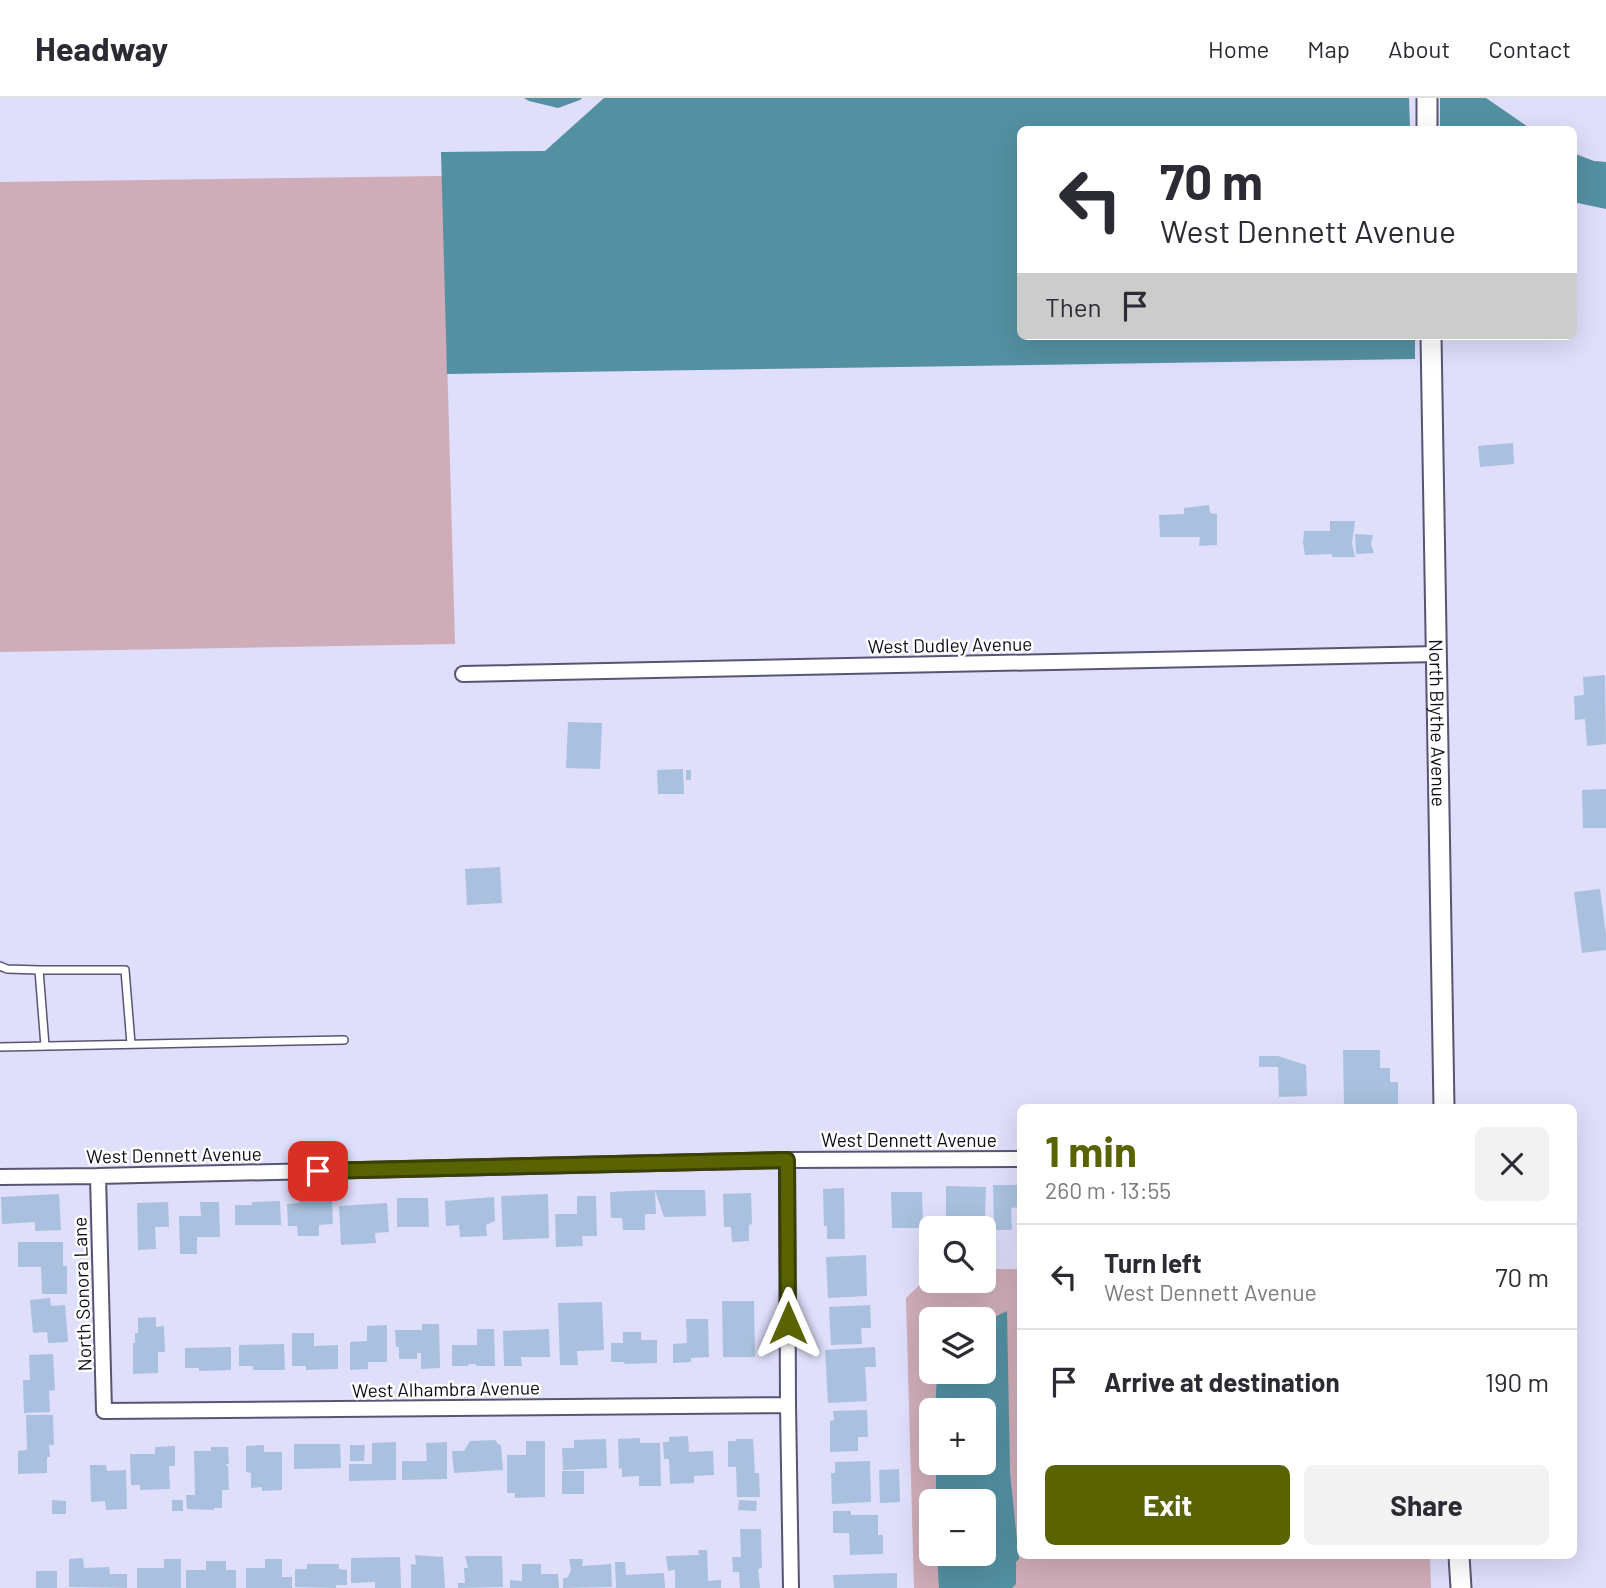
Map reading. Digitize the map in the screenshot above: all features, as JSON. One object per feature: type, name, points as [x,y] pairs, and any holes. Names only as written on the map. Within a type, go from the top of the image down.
[{"type":"street","points":[[1427,102],[1427,126]]},
{"type":"street","name":"North Blythe Avenue","points":[[1432,340],[1444,1104]]},
{"type":"street","name":"West Dudley Avenue","points":[[463,674],[1438,654]]},
{"type":"street","name":"West Dennett Avenue","points":[[0,1177],[98,1177],[787,1160],[1017,1159]]},
{"type":"street","points":[[787,1160],[791,1588]]},
{"type":"street","name":"North Sonora Lane","points":[[98,1177],[104,1411]]},
{"type":"street","name":"West Alhambra Avenue","points":[[104,1411],[788,1405]]},
{"type":"street","points":[[1460,1559],[1461,1588]]},
{"type":"lane","points":[[0,966],[7,969],[125,970],[131,1044]]},
{"type":"lane","points":[[39,970],[45,1046]]},
{"type":"lane","points":[[0,1047],[344,1040]]},
{"type":"shaded area","points":[[442,176],[455,644],[0,652],[0,182]]},
{"type":"shaded area","points":[[996,1269],[1017,1269],[1017,1559],[1430,1559],[1431,1588],[914,1588],[906,1298],[919,1286],[919,1293],[996,1293]]},
{"type":"water","points":[[524,98],[582,98],[558,108]]},
{"type":"water","points":[[604,98],[1409,98],[1410,126],[1017,126],[1017,340],[1415,340],[1415,359],[447,374],[441,152],[545,151]]},
{"type":"water","points":[[1440,98],[1486,98],[1527,126],[1440,126]]},
{"type":"water","points":[[1577,155],[1606,162],[1606,209],[1577,203]]},
{"type":"water","points":[[1007,1311],[1010,1473],[1019,1559],[1016,1562],[1016,1584],[1012,1588],[939,1588],[938,1566],[996,1566],[996,1489],[936,1489],[936,1475],[996,1475],[996,1398],[936,1398],[937,1384],[996,1384],[996,1316]]},
{"type":"building","points":[[1513,443],[1514,464],[1480,467],[1478,446]]},
{"type":"building","points":[[1209,505],[1210,513],[1217,514],[1217,545],[1199,546],[1200,537],[1160,537],[1159,515],[1184,514],[1184,508]]},
{"type":"building","points":[[1330,521],[1355,521],[1352,543],[1355,557],[1305,555],[1304,531],[1330,531]]},
{"type":"building","points":[[1355,534],[1373,535],[1371,544],[1374,553],[1356,554]]},
{"type":"building","points":[[1605,675],[1606,744],[1587,746],[1585,719],[1575,720],[1574,696],[1584,695],[1583,677]]},
{"type":"building","points":[[568,722],[602,723],[600,769],[566,768]]},
{"type":"building","points":[[683,769],[684,794],[658,794],[657,770]]},
{"type":"building","points":[[686,770],[691,770],[691,780],[686,780]]},
{"type":"building","points":[[1606,789],[1606,828],[1583,828],[1582,790]]},
{"type":"building","points":[[500,867],[502,903],[467,905],[465,869]]},
{"type":"building","points":[[1600,889],[1606,950],[1582,953],[1574,892]]},
{"type":"building","points":[[1343,1050],[1380,1050],[1380,1068],[1390,1068],[1390,1082],[1398,1082],[1398,1104],[1344,1104]]},
{"type":"building","points":[[1259,1056],[1278,1056],[1306,1065],[1307,1096],[1279,1097],[1278,1067],[1259,1067]]},
{"type":"building","points":[[993,1185],[1017,1185],[1017,1207],[1011,1208],[1012,1230],[996,1230]]},
{"type":"building","points":[[946,1186],[986,1187],[985,1216],[946,1216]]},
{"type":"building","points":[[844,1188],[845,1239],[827,1239],[823,1189]]},
{"type":"building","points":[[655,1190],[705,1190],[706,1216],[664,1217]]},
{"type":"building","points":[[655,1190],[656,1214],[645,1214],[645,1230],[623,1230],[622,1218],[611,1218],[610,1192]]},
{"type":"building","points":[[891,1192],[922,1192],[923,1216],[919,1216],[919,1228],[892,1228]]},
{"type":"building","points":[[751,1193],[752,1224],[749,1225],[749,1241],[732,1242],[731,1227],[724,1227],[723,1194]]},
{"type":"building","points":[[59,1194],[61,1230],[35,1231],[35,1222],[2,1224],[1,1197]]},
{"type":"building","points":[[548,1194],[549,1238],[503,1240],[501,1196]]},
{"type":"building","points":[[577,1196],[596,1196],[597,1236],[582,1236],[583,1246],[556,1247],[555,1214],[577,1214]]},
{"type":"building","points":[[494,1197],[495,1221],[486,1225],[487,1236],[460,1237],[459,1225],[446,1226],[445,1201]]},
{"type":"building","points":[[397,1198],[428,1198],[429,1227],[397,1227]]},
{"type":"building","points":[[332,1200],[333,1224],[319,1225],[319,1236],[298,1236],[297,1226],[288,1226],[287,1204]]},
{"type":"building","points":[[280,1201],[281,1225],[235,1225],[235,1205]]},
{"type":"building","points":[[168,1202],[169,1227],[155,1227],[156,1249],[138,1250],[137,1203]]},
{"type":"building","points":[[200,1202],[219,1202],[220,1237],[197,1237],[197,1254],[180,1254],[179,1216],[201,1216]]},
{"type":"building","points":[[387,1203],[389,1232],[375,1233],[376,1243],[341,1245],[339,1206]]},
{"type":"building","points":[[18,1242],[63,1242],[63,1266],[67,1266],[67,1294],[42,1294],[41,1267],[18,1267]]},
{"type":"building","points":[[866,1255],[867,1296],[828,1298],[826,1257]]},
{"type":"building","points":[[50,1298],[51,1306],[65,1305],[68,1342],[48,1343],[47,1332],[33,1333],[30,1300]]},
{"type":"building","points":[[722,1301],[754,1301],[755,1357],[723,1357]]},
{"type":"building","points":[[602,1302],[604,1350],[577,1351],[578,1365],[560,1365],[558,1303]]},
{"type":"building","points":[[870,1305],[871,1328],[861,1328],[862,1344],[831,1345],[829,1307]]},
{"type":"building","points":[[156,1317],[156,1327],[164,1326],[165,1352],[158,1352],[158,1373],[133,1374],[133,1343],[135,1333],[138,1333],[138,1318]]},
{"type":"building","points":[[686,1319],[708,1319],[709,1357],[673,1363],[673,1344],[687,1343]]},
{"type":"building","points":[[422,1324],[439,1324],[440,1368],[421,1369],[421,1353],[417,1353],[417,1359],[399,1359],[395,1330],[422,1330]]},
{"type":"building","points":[[387,1325],[387,1362],[368,1362],[368,1369],[350,1370],[350,1342],[367,1341],[367,1326]]},
{"type":"building","points":[[477,1329],[494,1329],[495,1366],[452,1366],[452,1345],[477,1345]]},
{"type":"building","points":[[549,1329],[550,1357],[521,1357],[522,1366],[504,1366],[503,1331]]},
{"type":"building","points":[[623,1332],[641,1332],[641,1340],[657,1340],[657,1363],[611,1362],[611,1343],[623,1343]]},
{"type":"building","points":[[292,1333],[314,1333],[314,1346],[338,1345],[338,1369],[306,1370],[306,1366],[292,1366]]},
{"type":"building","points":[[284,1344],[285,1370],[253,1370],[253,1366],[239,1366],[239,1345]]},
{"type":"building","points":[[231,1347],[231,1370],[199,1371],[199,1368],[185,1368],[185,1348]]},
{"type":"building","points":[[875,1347],[876,1367],[865,1367],[867,1401],[828,1403],[825,1350]]},
{"type":"building","points":[[53,1354],[55,1390],[49,1391],[50,1412],[24,1413],[23,1380],[30,1380],[29,1355]]},
{"type":"building","points":[[867,1410],[868,1437],[858,1437],[858,1451],[830,1452],[830,1421],[834,1420],[833,1411]]},
{"type":"building","points":[[26,1415],[53,1415],[54,1445],[49,1445],[47,1473],[18,1474],[18,1451],[27,1450]]},
{"type":"building","points":[[688,1436],[689,1452],[713,1451],[714,1475],[694,1476],[694,1483],[670,1484],[669,1459],[664,1459],[663,1442],[669,1442],[669,1437]]},
{"type":"building","points":[[640,1438],[640,1443],[660,1443],[661,1486],[639,1486],[639,1476],[622,1477],[622,1468],[619,1469],[618,1439]]},
{"type":"building","points":[[606,1439],[607,1468],[563,1470],[562,1448],[574,1448],[574,1440]]},
{"type":"building","points":[[753,1439],[760,1497],[737,1497],[736,1467],[728,1467],[728,1441]]},
{"type":"building","points":[[495,1440],[501,1445],[503,1470],[454,1473],[452,1451],[464,1451],[470,1441]]},
{"type":"building","points":[[526,1441],[545,1441],[545,1497],[515,1498],[515,1493],[507,1493],[507,1455],[526,1455]]},
{"type":"building","points":[[396,1442],[396,1480],[349,1481],[349,1464],[372,1464],[372,1443]]},
{"type":"building","points":[[447,1442],[447,1479],[402,1480],[402,1461],[427,1461],[426,1443]]},
{"type":"building","points":[[294,1444],[340,1444],[341,1468],[294,1469]]},
{"type":"building","points":[[264,1445],[264,1452],[282,1452],[282,1490],[262,1491],[262,1487],[251,1488],[251,1473],[246,1472],[246,1446]]},
{"type":"building","points":[[350,1445],[365,1445],[364,1461],[350,1461]]},
{"type":"building","points":[[175,1446],[175,1466],[169,1466],[170,1489],[140,1490],[140,1485],[131,1485],[130,1454],[155,1454],[155,1447]]},
{"type":"building","points":[[211,1447],[228,1447],[229,1464],[226,1466],[229,1490],[222,1490],[222,1508],[187,1509],[186,1495],[195,1495],[194,1451],[211,1451]]},
{"type":"building","points":[[870,1461],[871,1502],[832,1504],[831,1473],[835,1473],[835,1462]]},
{"type":"building","points":[[90,1465],[106,1465],[107,1471],[126,1470],[127,1509],[106,1510],[105,1501],[91,1502]]},
{"type":"building","points":[[899,1469],[900,1502],[880,1503],[879,1470]]},
{"type":"building","points":[[562,1471],[584,1471],[584,1494],[562,1494]]},
{"type":"building","points":[[52,1500],[66,1501],[66,1514],[52,1514]]},
{"type":"building","points":[[172,1500],[183,1500],[183,1511],[172,1511]]},
{"type":"building","points":[[739,1500],[757,1501],[756,1511],[738,1510]]},
{"type":"building","points":[[833,1511],[851,1511],[851,1515],[878,1515],[878,1535],[883,1535],[883,1554],[850,1555],[849,1533],[833,1533]]},
{"type":"building","points":[[740,1529],[761,1529],[762,1568],[758,1569],[760,1588],[740,1588],[739,1572],[733,1572],[732,1557],[741,1557]]},
{"type":"building","points":[[698,1550],[707,1550],[708,1581],[721,1580],[721,1588],[675,1588],[675,1570],[668,1571],[666,1556],[699,1555]]},
{"type":"building","points":[[415,1555],[443,1557],[445,1588],[411,1588],[411,1564],[416,1565]]},
{"type":"building","points":[[465,1556],[502,1556],[503,1587],[458,1588],[458,1583],[465,1583],[464,1568],[468,1568]]},
{"type":"building","points":[[400,1557],[401,1588],[375,1588],[375,1582],[351,1583],[351,1558]]},
{"type":"building","points":[[83,1558],[84,1568],[109,1567],[110,1574],[127,1574],[127,1588],[69,1587],[69,1559]]},
{"type":"building","points":[[164,1559],[181,1559],[181,1588],[137,1588],[137,1568],[164,1568]]},
{"type":"building","points":[[265,1559],[282,1559],[282,1577],[292,1577],[292,1588],[246,1588],[246,1568],[265,1568]]},
{"type":"building","points":[[569,1559],[583,1559],[582,1566],[611,1564],[612,1587],[563,1588],[563,1578],[567,1578],[571,1571]]},
{"type":"building","points":[[206,1561],[226,1561],[226,1570],[236,1570],[236,1588],[186,1588],[186,1570],[206,1570]]},
{"type":"building","points":[[615,1562],[625,1562],[626,1575],[664,1573],[665,1588],[616,1588]]},
{"type":"building","points":[[307,1564],[339,1564],[339,1569],[347,1570],[347,1585],[336,1585],[336,1588],[295,1587],[295,1569],[307,1569]]},
{"type":"building","points":[[522,1564],[541,1564],[541,1574],[558,1574],[559,1588],[510,1588],[510,1580],[522,1581]]},
{"type":"building","points":[[36,1571],[57,1571],[57,1588],[36,1588]]},
{"type":"building","points":[[897,1573],[897,1588],[834,1588],[833,1575]]},
{"type":"route","points":[[318,1171],[787,1160],[788,1323]]}]
